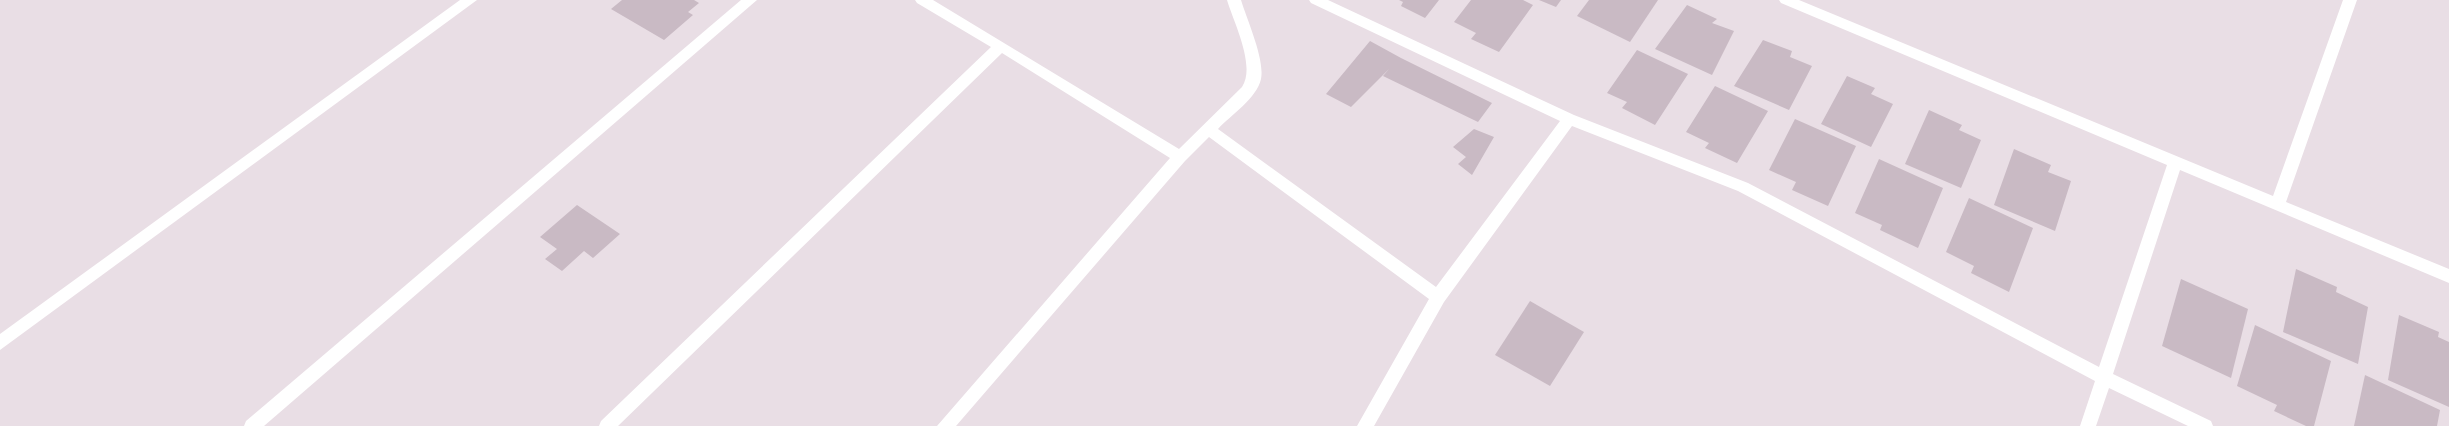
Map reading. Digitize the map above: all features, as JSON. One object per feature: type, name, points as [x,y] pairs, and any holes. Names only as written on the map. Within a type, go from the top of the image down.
[{"type":"street","points":[[0,342],[470,0]]},
{"type":"street","points":[[252,426],[750,0]]},
{"type":"street","points":[[922,0],[1001,46],[1180,157]]},
{"type":"street","points":[[946,426],[1180,157],[1248,91],[1254,80],[1256,67],[1234,0]]},
{"type":"street","points":[[1316,0],[1568,119],[1743,187],[2104,378],[2205,426]]},
{"type":"street","points":[[1786,0],[2449,276]]},
{"type":"street","points":[[2278,204],[2350,0]]},
{"type":"street","points":[[610,425],[1001,46]]},
{"type":"street","points":[[1365,426],[1438,297],[1568,119]]},
{"type":"street","points":[[1208,130],[1438,297]]},
{"type":"street","points":[[2088,426],[2175,162]]},
{"type":"building","points":[[622,0],[694,0],[699,3],[688,12],[693,15],[664,40],[611,9]]},
{"type":"building","points":[[1399,0],[1439,0],[1425,18],[1401,6],[1403,2]]},
{"type":"building","points":[[1471,0],[1523,0],[1533,5],[1499,52],[1471,39],[1476,33],[1454,22]]},
{"type":"building","points":[[1539,0],[1561,0],[1556,7]]},
{"type":"building","points":[[1589,0],[1658,0],[1630,42],[1577,16]]},
{"type":"building","points":[[1687,5],[1717,19],[1712,23],[1734,31],[1712,75],[1655,49]]},
{"type":"building","points":[[1763,40],[1792,51],[1790,57],[1812,66],[1789,110],[1734,86]]},
{"type":"building","points":[[1370,41],[1492,103],[1478,122],[1383,76],[1389,69],[1351,107],[1326,94]]},
{"type":"building","points":[[1637,50],[1688,74],[1655,125],[1622,108],[1627,102],[1607,93]]},
{"type":"building","points":[[1847,76],[1875,88],[1871,94],[1893,104],[1871,147],[1821,124]]},
{"type":"building","points":[[1715,86],[1768,111],[1737,163],[1705,148],[1709,143],[1686,132]]},
{"type":"building","points":[[1929,110],[1962,125],[1959,130],[1981,140],[1961,188],[1905,164]]},
{"type":"building","points":[[1795,119],[1856,146],[1828,206],[1792,190],[1796,182],[1769,170]]},
{"type":"building","points":[[1474,129],[1494,137],[1472,175],[1458,164],[1466,157],[1453,147]]},
{"type":"building","points":[[2014,149],[2051,165],[2048,172],[2071,181],[2055,231],[1994,205]]},
{"type":"building","points":[[1879,159],[1943,188],[1918,248],[1880,230],[1882,225],[1855,213]]},
{"type":"building","points":[[1969,198],[2033,228],[2009,292],[1971,273],[1974,266],[1946,252]]},
{"type":"building","points":[[577,205],[620,234],[593,258],[584,251],[562,271],[545,259],[557,249],[540,237]]},
{"type":"building","points":[[2296,269],[2337,287],[2336,292],[2368,307],[2358,364],[2283,332]]},
{"type":"building","points":[[2181,279],[2248,309],[2231,378],[2162,346]]},
{"type":"building","points":[[1530,301],[1584,332],[1550,386],[1495,355]]},
{"type":"building","points":[[2399,315],[2439,332],[2438,337],[2449,342],[2449,407],[2388,380]]},
{"type":"building","points":[[2255,325],[2331,361],[2314,426],[2306,426],[2274,411],[2277,405],[2237,386]]},
{"type":"building","points":[[2365,375],[2440,410],[2437,426],[2354,426]]}]
